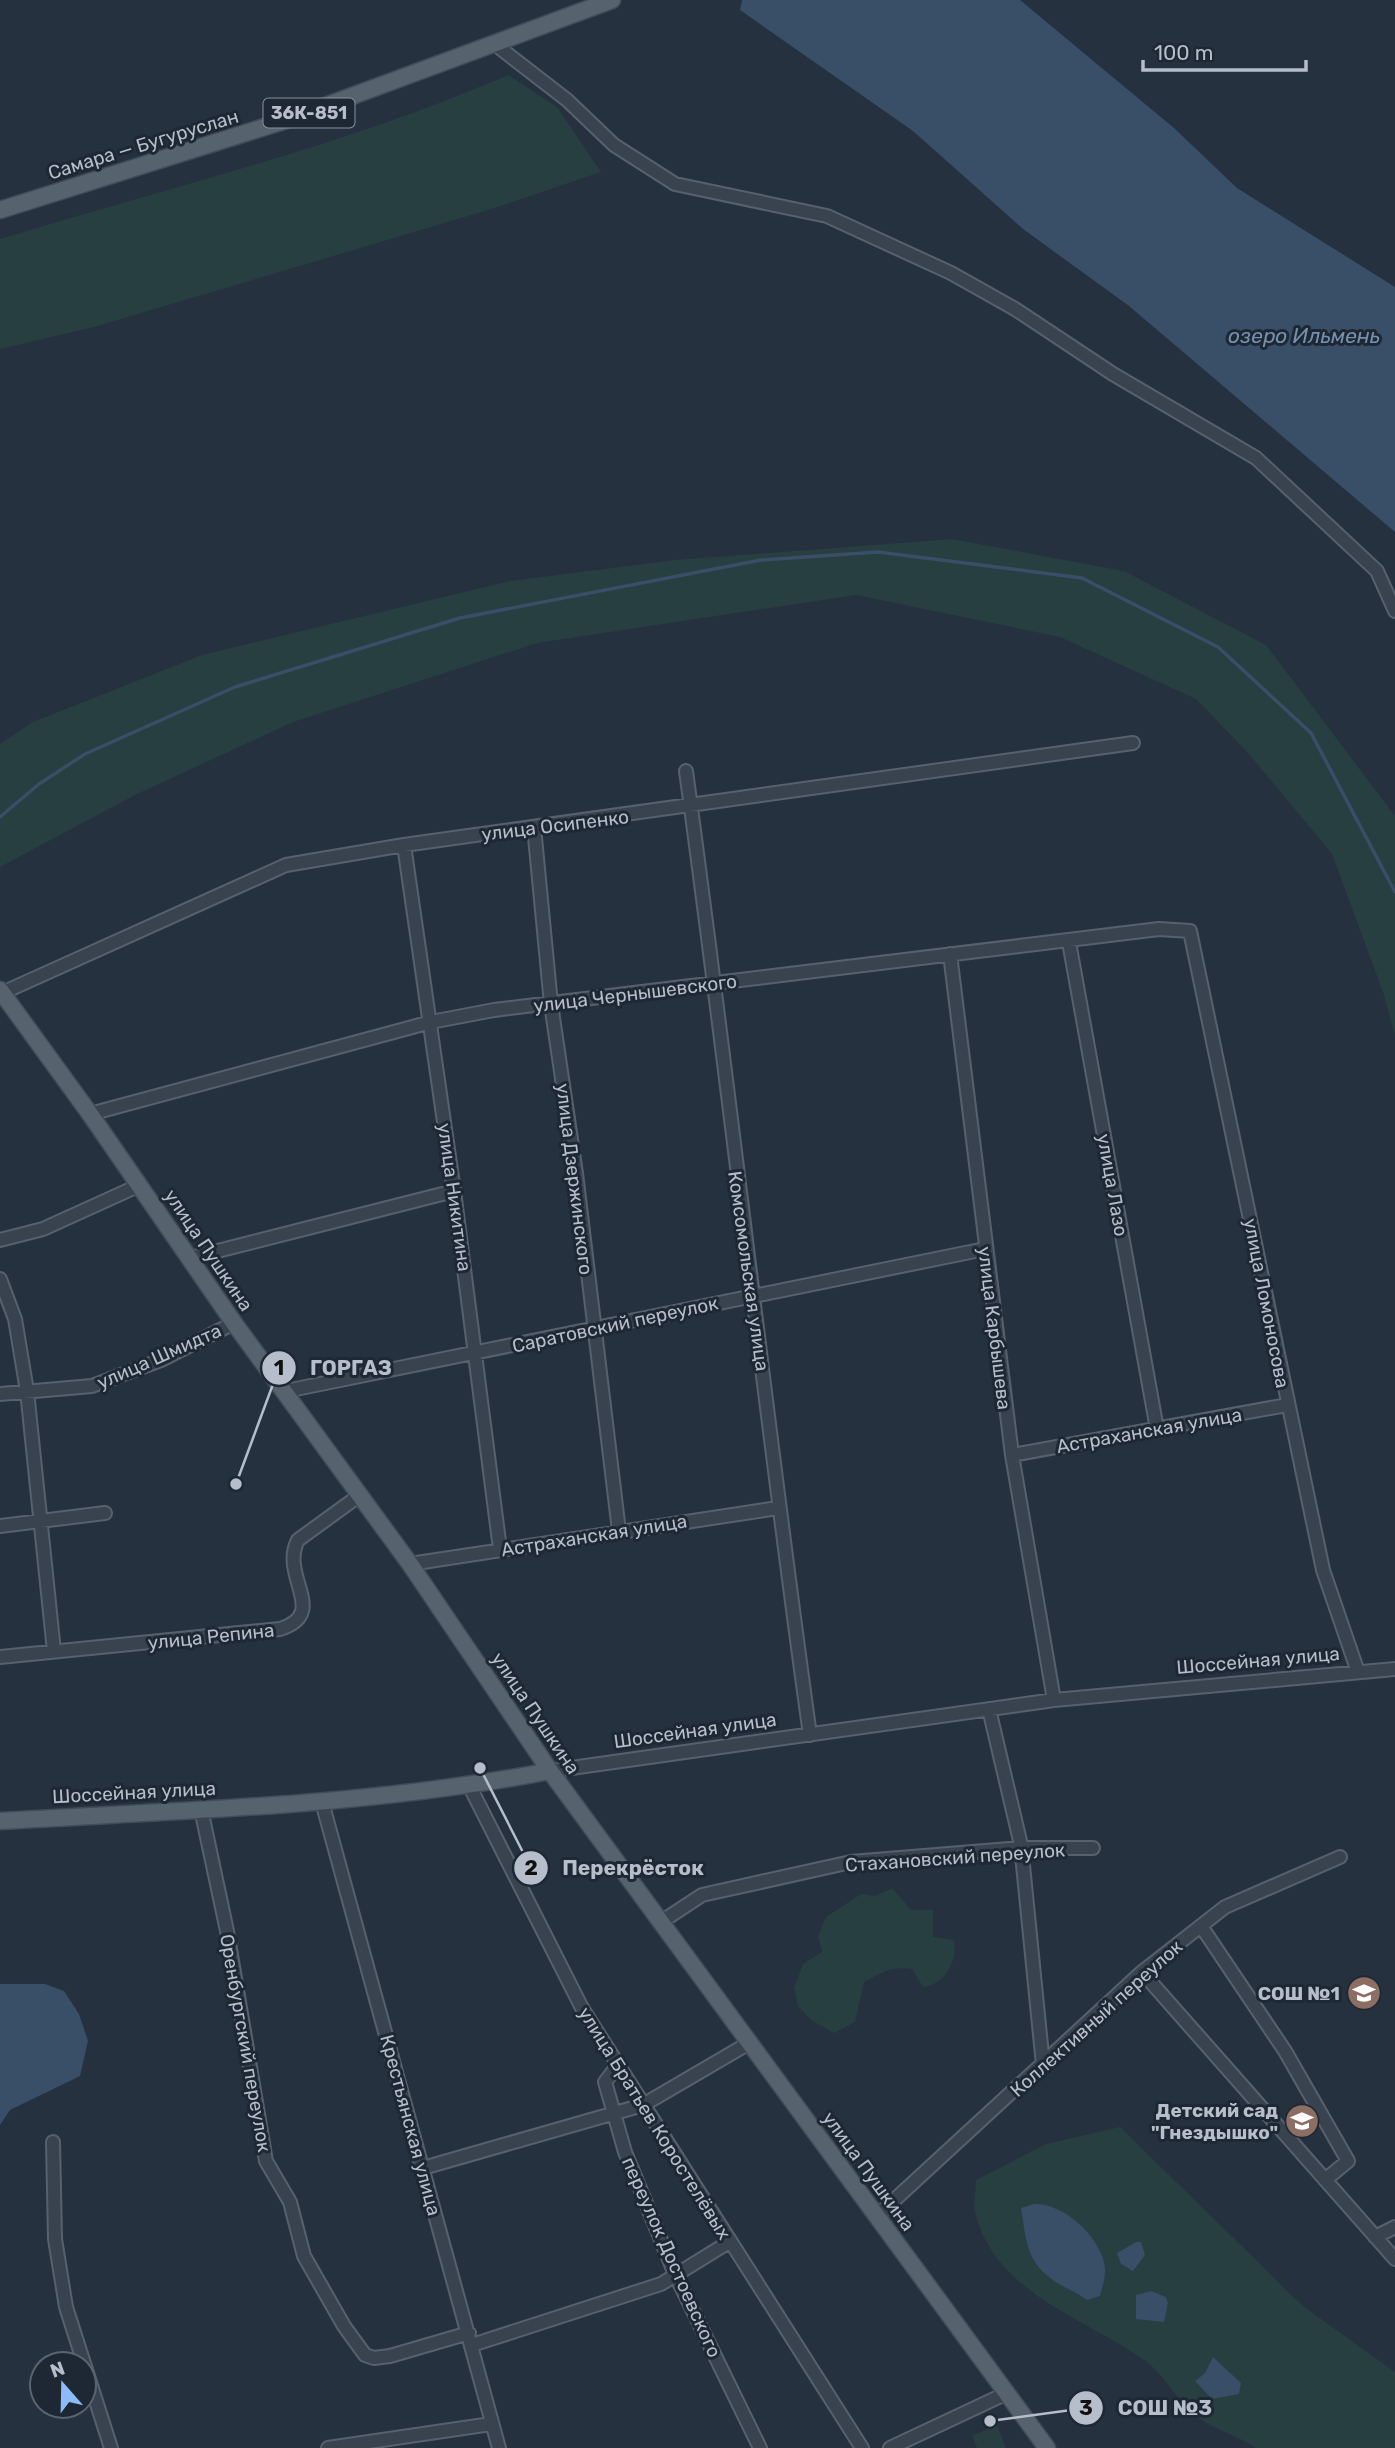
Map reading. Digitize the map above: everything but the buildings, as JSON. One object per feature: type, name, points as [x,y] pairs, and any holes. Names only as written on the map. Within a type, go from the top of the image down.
[{"type":"main road","name":"Самара — Бугуруслан","points":[[0,210],[290,119],[612,0]]},
{"type":"main road","name":"улица Пушкина","points":[[1,992],[140,1185],[234,1323],[410,1564],[550,1772],[1047,2448]]},
{"type":"main road","name":"Шоссейная улица","points":[[0,1821],[322,1802],[470,1787],[550,1772]]},
{"type":"street","points":[[496,45],[568,100],[614,145],[675,184],[827,216],[951,273],[1016,309],[1113,374],[1256,458],[1377,571],[1395,611]]},
{"type":"street","name":"улица Осипенко","points":[[1,992],[286,865],[404,845],[691,807],[1133,743]]},
{"type":"street","name":"Комсомольская улица","points":[[686,771],[715,983],[734,1160],[778,1508],[810,1735]]},
{"type":"street","name":"улица Дзержинского","points":[[534,827],[551,1004],[576,1173],[619,1531]]},
{"type":"street","name":"улица Никитина","points":[[404,845],[431,1022],[500,1549]]},
{"type":"street","name":"улица Чернышевского","points":[[90,1114],[431,1022],[551,1004],[950,954],[1069,942],[1159,929],[1179,928],[1190,931]]},
{"type":"street","name":"улица Ломоносова","points":[[1190,931],[1234,1130],[1287,1405],[1323,1570],[1358,1672]]},
{"type":"street","name":"улица Лазо","points":[[1069,942],[1157,1429]]},
{"type":"street","name":"улица Карбышева","points":[[950,954],[1012,1455],[1054,1700]]},
{"type":"street","points":[[0,1240],[43,1229],[140,1185]]},
{"type":"street","points":[[190,1258],[454,1191]]},
{"type":"street","name":"Саратовский переулок","points":[[286,1391],[985,1249]]},
{"type":"street","points":[[0,1279],[15,1319],[27,1391],[54,1651]]},
{"type":"street","name":"улица Шмидта","points":[[0,1394],[92,1387],[160,1360],[234,1323]]},
{"type":"street","name":"Астраханская улица","points":[[1012,1455],[1287,1405]]},
{"type":"street","name":"улица Репина","points":[[0,1657],[280,1629],[294,1625],[303,1616],[304,1604],[295,1578],[292,1550],[298,1540],[360,1495]]},
{"type":"street","name":"Астраханская улица","points":[[410,1564],[778,1508]]},
{"type":"street","points":[[0,1526],[105,1513]]},
{"type":"street","name":"Шоссейная улица","points":[[550,1772],[1054,1700],[1395,1669]]},
{"type":"street","points":[[989,1709],[1021,1848],[1043,2065]]},
{"type":"street","name":"улица Братьев Коростелёвых","points":[[470,1787],[582,2008],[862,2448]]},
{"type":"street","name":"Крестьянская улица","points":[[322,1802],[499,2448]]},
{"type":"street","name":"Оренбургский переулок","points":[[201,1809],[227,1931],[265,2161],[290,2202],[304,2256],[344,2326],[365,2355],[374,2358],[390,2356],[470,2339]]},
{"type":"street","name":"Стахановский переулок","points":[[661,1922],[702,1895],[851,1862],[1021,1848],[1093,1848]]},
{"type":"street","name":"Коллективный переулок","points":[[877,2217],[1142,1972],[1225,1907],[1340,1857]]},
{"type":"street","points":[[1201,1926],[1285,2051],[1348,2161],[1325,2180]]},
{"type":"street","points":[[1142,1972],[1395,2259]]},
{"type":"street","points":[[422,2168],[643,2105],[749,2043]]},
{"type":"street","name":"переулок Достоевского","points":[[618,2065],[605,2082],[625,2152],[675,2274],[760,2448]]},
{"type":"street","points":[[53,2142],[55,2239],[66,2307],[111,2448]]},
{"type":"street","points":[[1375,2237],[1395,2227]]},
{"type":"street","points":[[470,2339],[661,2284],[729,2242]]},
{"type":"street","points":[[890,2448],[1007,2393]]},
{"type":"street","points":[[328,2448],[491,2424]]},
{"type":"green space","points":[[508,75],[557,107],[601,172],[495,208],[94,327],[0,349],[0,239],[320,144],[384,123]]},
{"type":"green space","points":[[952,539],[1124,571],[1266,645],[1395,816],[1395,1036],[1384,995],[1332,854],[1249,754],[1196,699],[1060,637],[856,595],[537,643],[293,722],[135,795],[0,867],[0,744],[33,722],[202,655],[510,581],[675,560]]},
{"type":"green space","points":[[892,1888],[911,1910],[933,1910],[933,1937],[954,1940],[952,1964],[938,1982],[923,1987],[912,1969],[905,1968],[887,1971],[864,1982],[855,2022],[834,2033],[811,2020],[798,2006],[794,1988],[803,1964],[822,1952],[818,1936],[826,1917],[861,1894],[875,1896]]},
{"type":"green space","points":[[1120,2127],[1303,2306],[1395,2372],[1395,2448],[1256,2448],[1201,2420],[1144,2360],[1044,2301],[1021,2284],[1001,2264],[986,2240],[975,2212],[976,2180],[1046,2144]]},
{"type":"green space","points":[[997,2425],[1006,2448],[977,2448],[972,2436]]},
{"type":"water","name":"озеро Ильмень","points":[[742,0],[1020,0],[1174,128],[1237,188],[1395,287],[1395,532],[1129,306],[1023,229],[913,131],[740,10]]},
{"type":"water","points":[[0,1984],[45,1984],[64,1991],[79,2014],[88,2041],[80,2076],[10,2110],[0,2125]]},
{"type":"water","points":[[1034,2204],[1045,2205],[1067,2215],[1094,2241],[1105,2266],[1100,2296],[1087,2300],[1054,2280],[1035,2262],[1028,2246],[1021,2208]]},
{"type":"water","points":[[1141,2242],[1145,2255],[1133,2271],[1121,2264],[1117,2253]]},
{"type":"water","points":[[1151,2291],[1166,2297],[1168,2303],[1164,2322],[1136,2319],[1136,2295]]},
{"type":"water","points":[[1213,2357],[1241,2383],[1239,2394],[1212,2399],[1195,2381],[1205,2373]]},
{"type":"waterway","points":[[0,817],[39,784],[85,754],[235,687],[460,618],[761,560],[878,552],[1082,578],[1218,647],[1311,733],[1395,892]]},
{"type":"place","name":"ГОРГАЗ","points":[[236,1484]]},
{"type":"place","name":"Перекрёсток","points":[[480,1768]]},
{"type":"place","name":"СОШ №1","points":[[1364,1993]]},
{"type":"place","name":"Детский сад \"Гнездышко\"","points":[[1302,2121]]},
{"type":"place","name":"СОШ №3","points":[[990,2421]]}]
